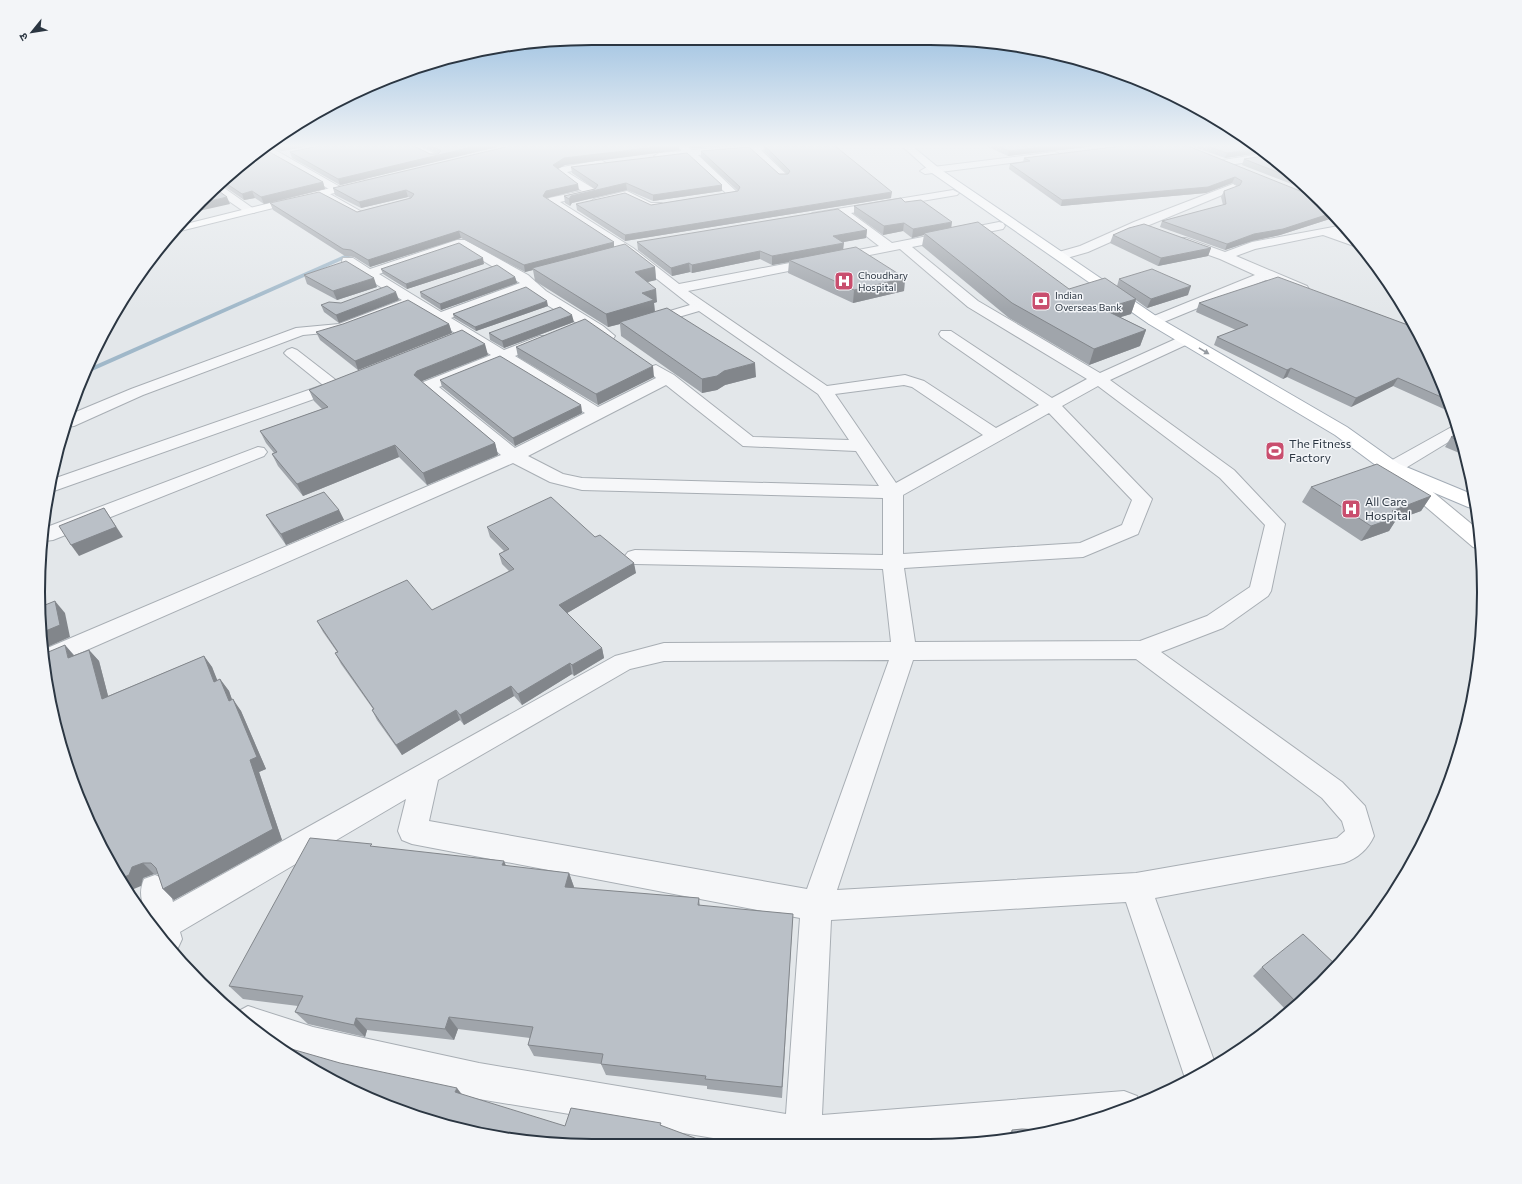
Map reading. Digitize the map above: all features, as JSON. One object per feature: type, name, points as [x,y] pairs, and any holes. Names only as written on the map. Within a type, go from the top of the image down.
[{"type":"main road","points":[[196,215],[254,201]]},
{"type":"main road","points":[[184,227],[250,211],[281,201]]},
{"type":"main road","points":[[965,201],[999,226],[1180,342]]},
{"type":"main road","points":[[976,201],[1060,256],[1154,321],[1216,372],[1295,416],[1359,444],[1392,468],[1474,537]]},
{"type":"main road","points":[[1392,468],[1469,500]]},
{"type":"street","points":[[236,201],[250,211]]},
{"type":"street","points":[[342,201],[359,214],[366,212]]},
{"type":"street","points":[[551,201],[626,249],[676,289],[824,391],[893,492],[893,562],[904,650],[816,906],[802,1139]]},
{"type":"street","points":[[562,209],[596,201]]},
{"type":"street","points":[[639,201],[651,208],[670,205]]},
{"type":"street","points":[[799,218],[905,201]]},
{"type":"street","points":[[1060,256],[1084,248],[1197,201]]},
{"type":"street","points":[[163,931],[426,773],[623,662],[664,652],[1141,650],[1215,622],[1260,591],[1275,524],[1227,474],[1099,379],[973,304],[895,246],[842,212]]},
{"type":"street","points":[[1138,225],[1158,232]]},
{"type":"street","points":[[676,289],[999,226]]},
{"type":"street","points":[[1225,256],[1252,246],[1339,229]]},
{"type":"street","points":[[1324,232],[1348,240]]},
{"type":"street","points":[[1171,237],[1225,256],[1266,275],[1316,294]]},
{"type":"street","points":[[370,273],[461,244],[497,265],[530,279],[554,310],[615,336]]},
{"type":"street","points":[[348,261],[392,287],[415,296],[441,317],[596,413]]},
{"type":"street","points":[[482,270],[497,265]]},
{"type":"street","points":[[1154,321],[1266,275]]},
{"type":"street","points":[[441,317],[530,279]]},
{"type":"street","points":[[371,294],[392,287]]},
{"type":"street","points":[[73,420],[138,392],[301,330],[341,328],[415,296]]},
{"type":"street","points":[[636,326],[702,306]]},
{"type":"street","points":[[587,323],[427,386],[514,456],[558,478],[582,484],[610,486],[893,492],[1099,379],[1180,342]]},
{"type":"street","points":[[446,342],[491,333]]},
{"type":"street","points":[[635,557],[893,562],[1083,550],[1131,528],[1142,499],[1051,405],[946,334]]},
{"type":"street","points":[[292,353],[335,387]]},
{"type":"street","points":[[643,361],[668,378],[749,442],[862,446]]},
{"type":"street","points":[[56,485],[357,378]]},
{"type":"street","points":[[49,657],[514,456],[596,413],[668,378]]},
{"type":"street","points":[[824,391],[905,380],[918,384],[996,436]]},
{"type":"street","points":[[1392,468],[1453,432]]},
{"type":"street","points":[[49,534],[258,452]]},
{"type":"street","points":[[426,773],[412,831],[816,906],[1136,887],[1344,850],[1360,836],[1355,815],[1332,790],[1141,650]]},
{"type":"street","points":[[1136,887],[1200,1068]]},
{"type":"street","points":[[155,889],[162,930]]},
{"type":"street","points":[[260,1027],[313,1044],[479,1081],[797,1139]]},
{"type":"street","points":[[812,1139],[1102,1111]]},
{"type":"building","points":[[278,201],[337,201],[357,212],[398,201],[551,201],[614,242],[524,265],[459,231],[368,260],[351,250],[343,249],[270,203]]},
{"type":"building","points":[[588,201],[643,201],[651,205],[674,201],[835,201],[625,235],[576,204]]},
{"type":"building","points":[[882,201],[923,201],[952,222],[913,229],[904,223],[884,226],[854,206]]},
{"type":"building","points":[[1226,201],[1313,201],[1326,215],[1283,229],[1254,234],[1227,244],[1162,221],[1226,204]]},
{"type":"building","points":[[838,209],[867,230],[833,236],[844,243],[772,256],[760,251],[692,265],[689,263],[671,268],[637,242]]},
{"type":"building","points":[[978,222],[1069,289],[1105,278],[1136,299],[1103,309],[1146,330],[1094,349],[1012,303],[924,233]]},
{"type":"building","points":[[1144,224],[1211,248],[1161,258],[1113,235],[1129,228]]},
{"type":"building","points":[[459,243],[483,258],[406,284],[381,269]]},
{"type":"building","points":[[625,244],[655,267],[635,272],[656,289],[642,293],[654,300],[606,314],[532,268]]},
{"type":"building","points":[[856,247],[905,278],[854,290],[789,260]]},
{"type":"building","points":[[346,261],[374,278],[333,291],[304,275]]},
{"type":"building","points":[[497,265],[515,277],[440,304],[420,292]]},
{"type":"building","points":[[1152,269],[1191,286],[1151,299],[1119,279]]},
{"type":"building","points":[[1278,277],[1407,325],[1421,350],[1440,397],[1398,378],[1356,398],[1291,368],[1287,370],[1217,337],[1248,325],[1199,303]]},
{"type":"building","points":[[387,286],[396,292],[336,315],[321,305],[329,302],[341,303]]},
{"type":"building","points":[[526,287],[547,301],[475,327],[453,314]]},
{"type":"building","points":[[408,300],[449,324],[355,361],[316,332],[343,324]]},
{"type":"building","points":[[560,307],[572,315],[502,341],[489,333]]},
{"type":"building","points":[[667,308],[755,363],[724,371],[717,376],[702,379],[620,322]]},
{"type":"building","points":[[585,319],[653,366],[596,394],[516,347]]},
{"type":"building","points":[[462,330],[485,344],[417,371],[414,375],[495,443],[423,473],[395,445],[297,484],[272,454],[277,452],[260,431],[328,407],[309,390]]},
{"type":"building","points":[[500,356],[581,405],[513,438],[440,380]]},
{"type":"building","points":[[1377,464],[1431,496],[1392,511],[1400,516],[1371,526],[1311,487]]},
{"type":"building","points":[[324,492],[339,510],[281,534],[266,515]]},
{"type":"building","points":[[551,497],[595,537],[600,535],[634,563],[559,605],[602,648],[572,665],[570,663],[518,694],[511,686],[460,715],[456,710],[396,745],[372,710],[374,709],[335,653],[338,652],[317,621],[407,580],[432,610],[514,569],[499,554],[509,549],[487,527]]},
{"type":"building","points":[[104,508],[116,527],[71,545],[59,526]]},
{"type":"building","points":[[55,601],[60,625],[46,631],[46,628],[45,605]]},
{"type":"building","points":[[65,645],[68,658],[89,650],[102,699],[204,656],[214,682],[220,679],[229,701],[233,699],[257,757],[250,760],[273,829],[163,889],[156,868],[151,863],[143,863],[132,867],[129,875],[125,877],[101,834],[74,768],[56,699],[49,652]]},
{"type":"building","points":[[310,838],[372,844],[370,846],[504,861],[502,865],[569,873],[565,887],[699,898],[698,905],[793,914],[782,1087],[705,1079],[706,1076],[601,1064],[603,1054],[528,1045],[533,1027],[449,1017],[445,1029],[356,1018],[354,1025],[295,1012],[303,996],[229,986]]},
{"type":"building","points":[[1303,934],[1333,962],[1294,1000],[1262,967]]},
{"type":"building","points":[[291,1049],[340,1063],[457,1088],[455,1092],[565,1126],[571,1108],[661,1123],[660,1125],[697,1139],[556,1138],[485,1128],[416,1110],[383,1097],[350,1083],[318,1066]]},
{"type":"building","points":[[1022,1129],[1029,1129],[1012,1132],[1012,1130]]},
{"type":"waterway","points":[[93,369],[356,252]]},
{"type":"place","name":"Choudhary Hospital","points":[[844,281]]},
{"type":"place","name":"Indian Overseas Bank","points":[[1041,301]]},
{"type":"place","name":"The Fitness Factory","points":[[1275,451]]},
{"type":"place","name":"All Care Hospital","points":[[1351,509]]}]
